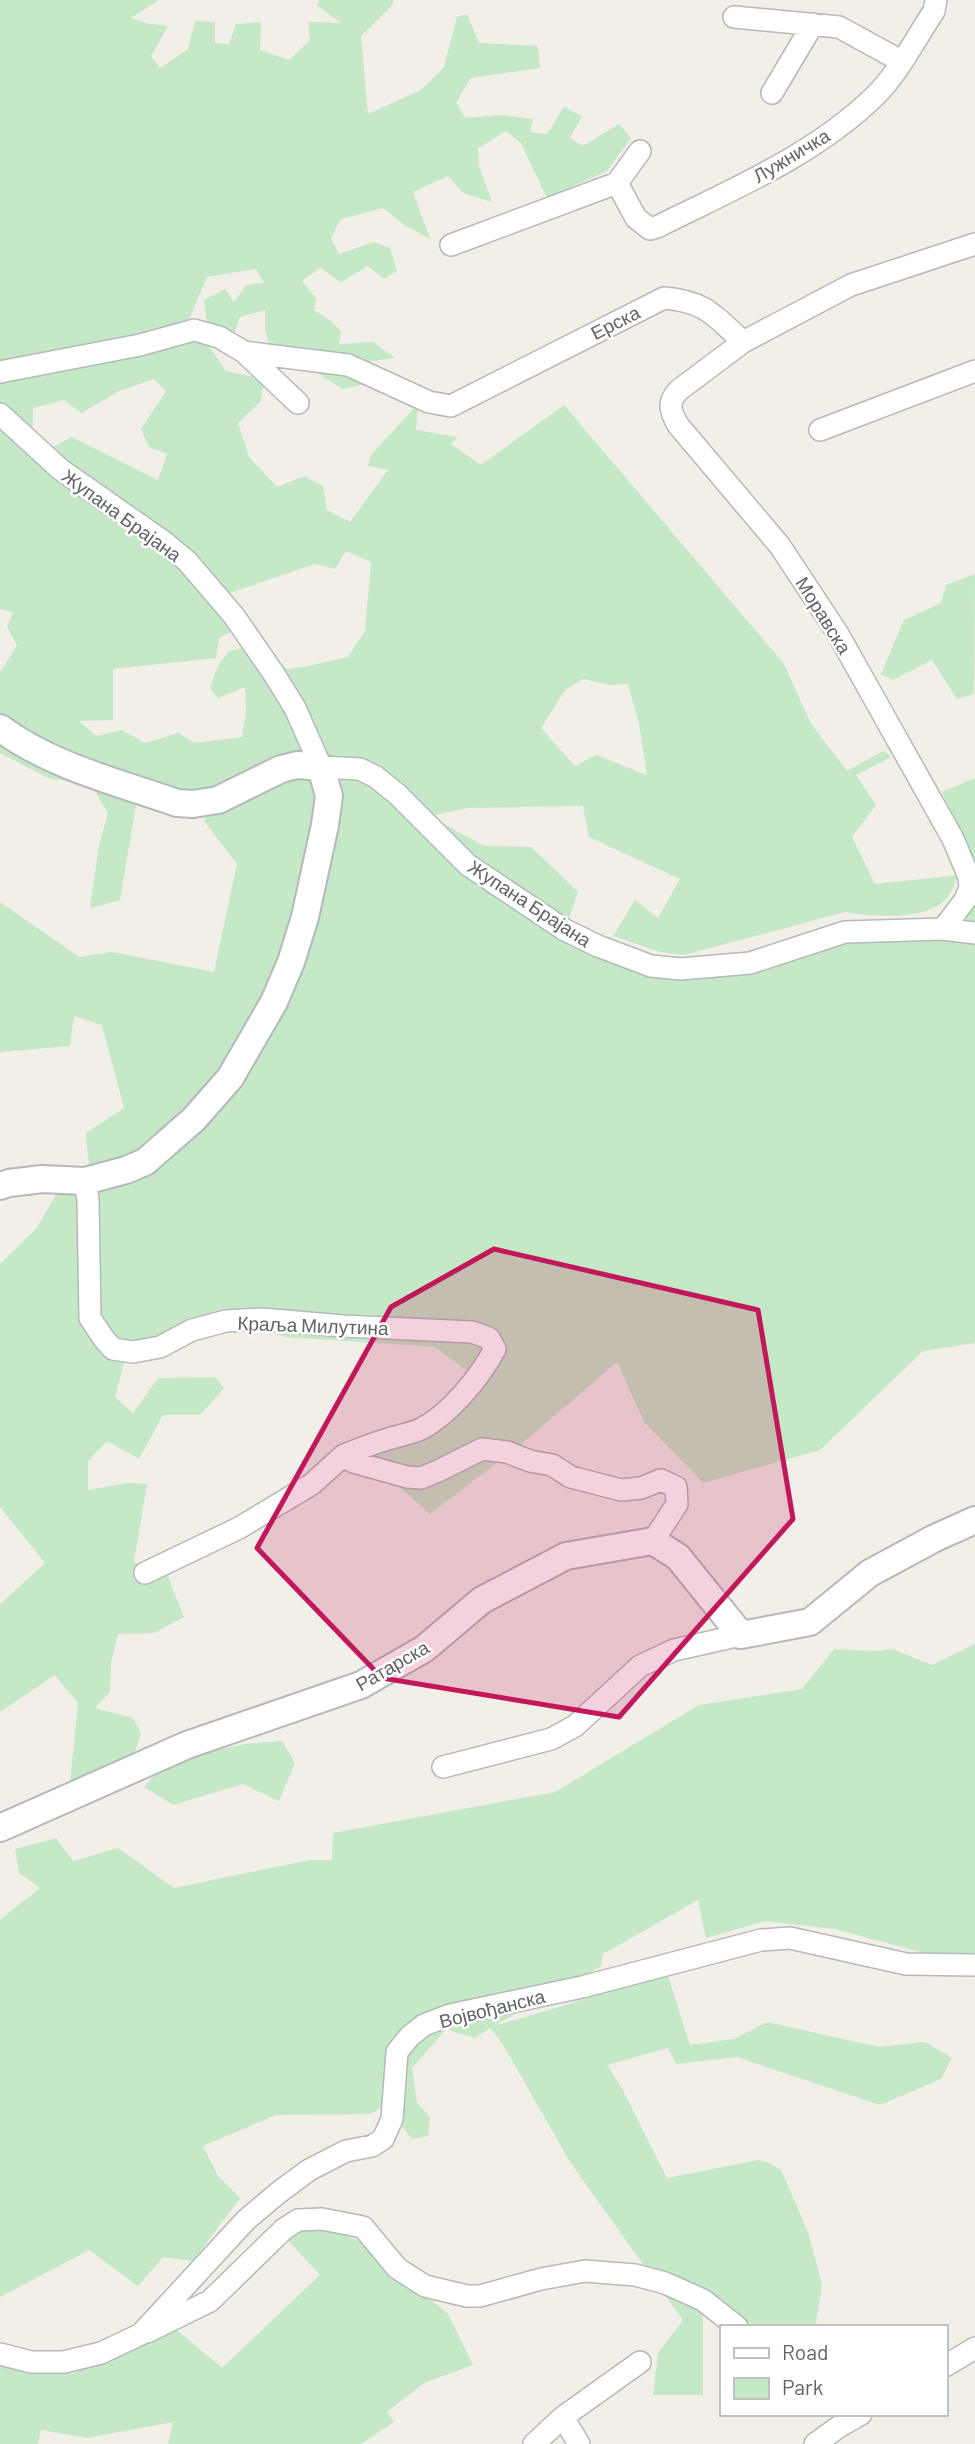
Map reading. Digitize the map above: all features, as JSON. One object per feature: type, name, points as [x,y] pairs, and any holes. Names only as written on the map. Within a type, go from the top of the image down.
[{"type":"street","name":"Лужничка","points":[[617,183],[636,218],[650,229],[789,161],[877,93],[934,11],[936,0]]},
{"type":"street","points":[[734,18],[839,27],[901,61]]},
{"type":"street","points":[[772,93],[813,24]]},
{"type":"street","points":[[451,245],[617,183],[640,150]]},
{"type":"street","points":[[743,342],[851,285],[975,244]]},
{"type":"street","name":"Ерска","points":[[244,352],[348,365],[429,402],[451,406],[664,298],[692,302],[707,309],[743,342]]},
{"type":"street","points":[[0,372],[140,345],[194,330],[219,337],[244,352],[298,402]]},
{"type":"street","name":"Моравска","points":[[743,342],[678,390],[671,398],[670,408],[678,425],[780,546],[838,634],[953,839],[969,877],[970,888],[965,900],[943,929]]},
{"type":"street","points":[[820,430],[975,371]]},
{"type":"street","name":"Жупана Брајана","points":[[0,414],[60,470],[128,516],[187,561],[234,615],[274,674],[295,708],[321,767]]},
{"type":"street","name":"Жупана Брајана","points":[[0,728],[15,739],[61,762],[177,803],[193,804],[218,800],[281,769],[297,765],[360,769],[376,777],[397,794],[468,865],[565,930],[651,966],[681,969],[750,963],[845,932],[943,929],[975,933]]},
{"type":"street","points":[[0,1186],[42,1179],[85,1181],[145,1162],[194,1118],[230,1078],[274,1002],[292,962],[326,825],[329,796],[321,767]]},
{"type":"street","name":"Краља Милутина","points":[[85,1181],[88,1200],[90,1318],[113,1349],[133,1352],[160,1347],[192,1330],[214,1324],[262,1319],[472,1332],[489,1338],[495,1349],[461,1395],[440,1416],[424,1427],[344,1455],[312,1484],[239,1528],[145,1573]]},
{"type":"street","points":[[344,1455],[353,1462],[407,1477],[421,1478],[482,1449],[507,1452],[530,1461],[552,1465],[571,1476],[621,1490],[641,1488],[660,1480],[676,1488],[677,1504],[653,1541],[678,1557],[741,1635]]},
{"type":"street","points":[[443,1767],[551,1739],[575,1726],[640,1665],[674,1650],[810,1622],[870,1573],[975,1520]]},
{"type":"street","name":"Ратарска","points":[[0,1828],[187,1745],[362,1685],[424,1649],[482,1600],[566,1556],[653,1541]]},
{"type":"street","name":"Војвођанска","points":[[0,2354],[31,2362],[64,2362],[101,2353],[141,2334],[246,2220],[278,2193],[309,2171],[346,2151],[372,2146],[383,2139],[392,2119],[397,2052],[410,2036],[424,2025],[450,2015],[582,1987],[761,1940],[790,1938],[906,1964],[975,1965]]},
{"type":"street","points":[[141,2334],[210,2301],[284,2229],[298,2220],[322,2218],[363,2227],[397,2268],[425,2286],[481,2297],[541,2280],[585,2272],[622,2273],[665,2283],[703,2300],[734,2325]]},
{"type":"street","points":[[947,2365],[975,2348]]},
{"type":"street","points":[[534,2444],[563,2417],[640,2362]]},
{"type":"street","points":[[815,2444],[858,2416]]},
{"type":"street","points":[[563,2417],[579,2444]]},
{"type":"highlighted area","points":[[494,1249],[758,1310],[793,1519],[619,1717],[382,1678],[257,1548],[391,1307]]},
{"type":"green space","points":[[0,0],[159,0],[131,18],[168,26],[151,56],[160,68],[188,49],[195,21],[215,22],[215,43],[229,44],[236,24],[261,22],[260,50],[289,60],[310,40],[308,22],[341,23],[317,5],[319,0],[393,0],[393,4],[361,36],[368,114],[421,90],[444,67],[457,17],[467,14],[479,43],[538,46],[540,68],[471,78],[456,102],[465,118],[500,115],[533,119],[530,132],[547,134],[564,107],[582,116],[570,138],[583,146],[619,124],[631,138],[607,171],[547,198],[521,143],[506,131],[478,148],[479,166],[492,202],[463,193],[448,176],[413,192],[430,239],[406,226],[383,208],[341,219],[331,238],[339,254],[374,242],[390,248],[397,271],[384,279],[368,266],[341,282],[320,268],[302,281],[316,298],[314,310],[341,331],[339,344],[373,342],[395,358],[365,362],[370,383],[343,389],[317,373],[274,364],[265,330],[265,310],[240,317],[233,337],[207,323],[204,300],[225,289],[234,302],[246,285],[264,283],[256,269],[207,277],[190,317],[179,326],[205,340],[226,371],[264,379],[261,401],[238,423],[249,457],[277,487],[304,476],[323,486],[327,510],[350,522],[388,470],[368,466],[371,455],[418,404],[416,430],[458,437],[451,444],[481,465],[564,405],[784,664],[811,724],[847,771],[883,751],[891,757],[856,775],[876,805],[852,837],[875,884],[959,875],[946,899],[925,911],[898,916],[845,912],[684,955],[660,952],[613,936],[635,900],[658,918],[680,879],[589,837],[583,806],[468,808],[429,816],[484,846],[531,847],[578,892],[563,936],[669,979],[748,969],[856,938],[933,930],[975,875],[975,1343],[923,1351],[820,1450],[703,1483],[644,1422],[617,1362],[524,1442],[430,1514],[369,1460],[475,1377],[435,1347],[285,1337],[225,1317],[125,1358],[115,1397],[133,1413],[158,1378],[215,1377],[224,1388],[200,1415],[163,1415],[139,1459],[107,1441],[88,1461],[88,1490],[127,1483],[147,1484],[134,1562],[167,1574],[184,1617],[154,1633],[118,1634],[111,1662],[110,1692],[95,1708],[133,1718],[141,1733],[131,1764],[70,1782],[78,1703],[55,1675],[0,1712],[0,1604],[45,1563],[0,1507],[0,1264],[36,1229],[57,1193],[91,1190],[86,1133],[124,1108],[102,1025],[74,1016],[70,1046],[0,1052],[0,902],[79,957],[112,952],[214,972],[237,864],[204,821],[212,798],[137,800],[120,900],[90,908],[99,845],[108,813],[91,785],[48,778],[0,753],[0,672],[17,646],[7,626],[13,612],[0,609]],"holes":[[[154,379],[166,391],[141,429],[149,447],[167,454],[158,480],[72,437],[49,449],[32,453],[33,408],[64,400],[82,413],[119,391]],[[346,551],[371,562],[365,631],[348,657],[288,669],[247,647],[229,651],[218,666],[210,688],[218,698],[245,687],[246,711],[242,737],[195,743],[178,733],[145,743],[122,730],[96,736],[79,721],[113,720],[113,669],[216,658],[219,638],[246,624],[230,593],[315,564],[335,569]],[[583,679],[611,685],[628,684],[639,723],[647,775],[596,755],[575,766],[541,728],[565,690]]]},
{"type":"green space","points":[[975,574],[974,694],[957,699],[932,660],[893,680],[881,674],[904,620],[941,603],[946,585]]},
{"type":"green space","points":[[975,778],[975,868],[942,792]]},
{"type":"green space","points":[[975,1644],[975,1957],[946,1959],[835,1929],[765,1921],[706,1938],[698,1900],[603,1954],[601,1966],[494,2026],[576,2002],[666,1970],[690,2045],[734,2039],[767,2022],[879,2047],[925,2042],[952,2058],[941,2079],[880,2105],[737,2057],[676,2064],[668,2048],[607,2065],[620,2085],[667,2178],[758,2160],[781,2170],[808,2232],[822,2285],[815,2325],[742,2325],[728,2306],[703,2313],[703,2395],[653,2395],[658,2353],[683,2320],[570,2162],[502,2043],[490,2028],[475,2038],[446,2029],[412,2068],[417,2103],[430,2117],[428,2136],[412,2139],[402,2126],[401,2094],[371,2114],[276,2115],[203,2146],[218,2176],[240,2198],[193,2261],[163,2257],[138,2286],[89,2250],[0,2297],[0,1920],[40,1888],[19,1873],[15,1849],[56,1838],[73,1861],[118,1848],[174,1888],[310,1860],[332,1860],[333,1833],[555,1792],[699,1705],[802,1689],[834,1649],[892,1649],[932,1665]]},
{"type":"green space","points":[[282,1741],[295,1763],[279,1801],[243,1784],[173,1805],[144,1787],[159,1770],[194,1755],[245,1744]]},
{"type":"green space","points":[[318,2226],[361,2241],[448,2314],[473,2365],[424,2383],[387,2412],[394,2422],[361,2444],[168,2444],[173,2422],[87,2438],[41,2430],[38,2444],[0,2444],[0,2348],[71,2374],[177,2330],[222,2368],[320,2275],[285,2237]]}]
